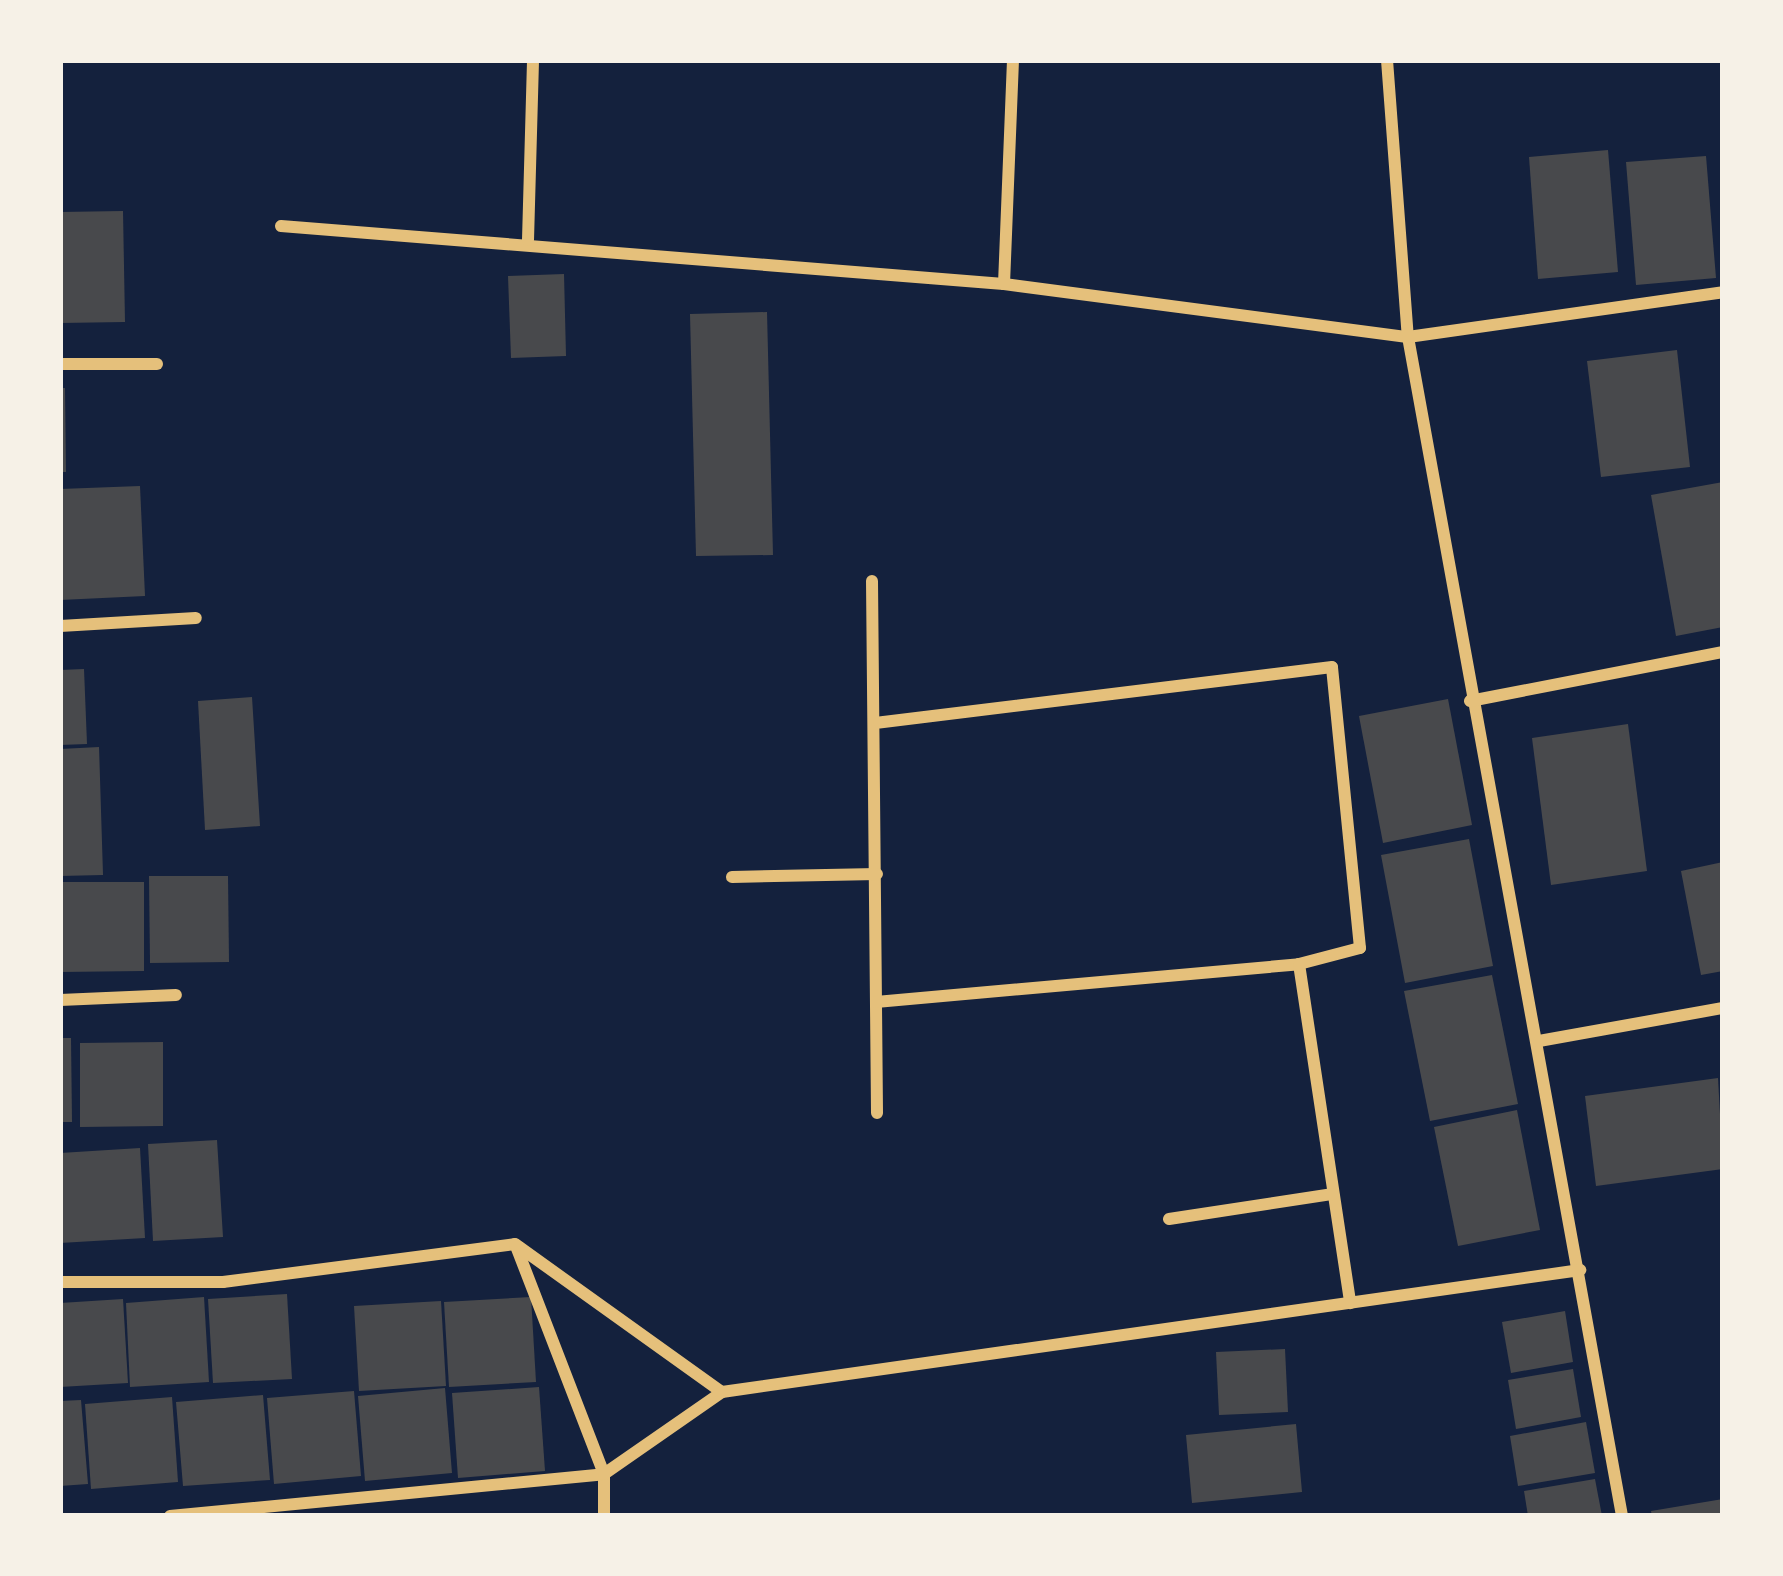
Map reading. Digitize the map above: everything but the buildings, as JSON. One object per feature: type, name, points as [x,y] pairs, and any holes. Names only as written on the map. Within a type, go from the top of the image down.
[{"type":"street","points":[[528,240],[533,60]]},
{"type":"street","points":[[1004,284],[1013,60]]},
{"type":"street","points":[[1387,60],[1408,337],[1470,701],[1539,1041],[1622,1516]]},
{"type":"street","points":[[281,226],[528,240],[1004,284],[1408,337],[1723,292]]},
{"type":"street","points":[[60,364],[157,364]]},
{"type":"street","points":[[872,581],[879,723],[877,1113]]},
{"type":"street","points":[[60,626],[196,617]]},
{"type":"street","points":[[1470,701],[1723,652]]},
{"type":"street","points":[[875,1002],[1299,964],[1360,948],[1332,667],[879,723]]},
{"type":"street","points":[[732,877],[877,874]]},
{"type":"street","points":[[1299,964],[1350,1303]]},
{"type":"street","points":[[60,1000],[176,995]]},
{"type":"street","points":[[1539,1041],[1723,1010]]},
{"type":"street","points":[[1169,1219],[1333,1194]]},
{"type":"street","points":[[60,1282],[223,1282],[515,1244],[722,1392]]},
{"type":"street","points":[[515,1244],[604,1474],[604,1516]]},
{"type":"street","points":[[170,1516],[604,1474],[722,1392],[1580,1270]]}]
